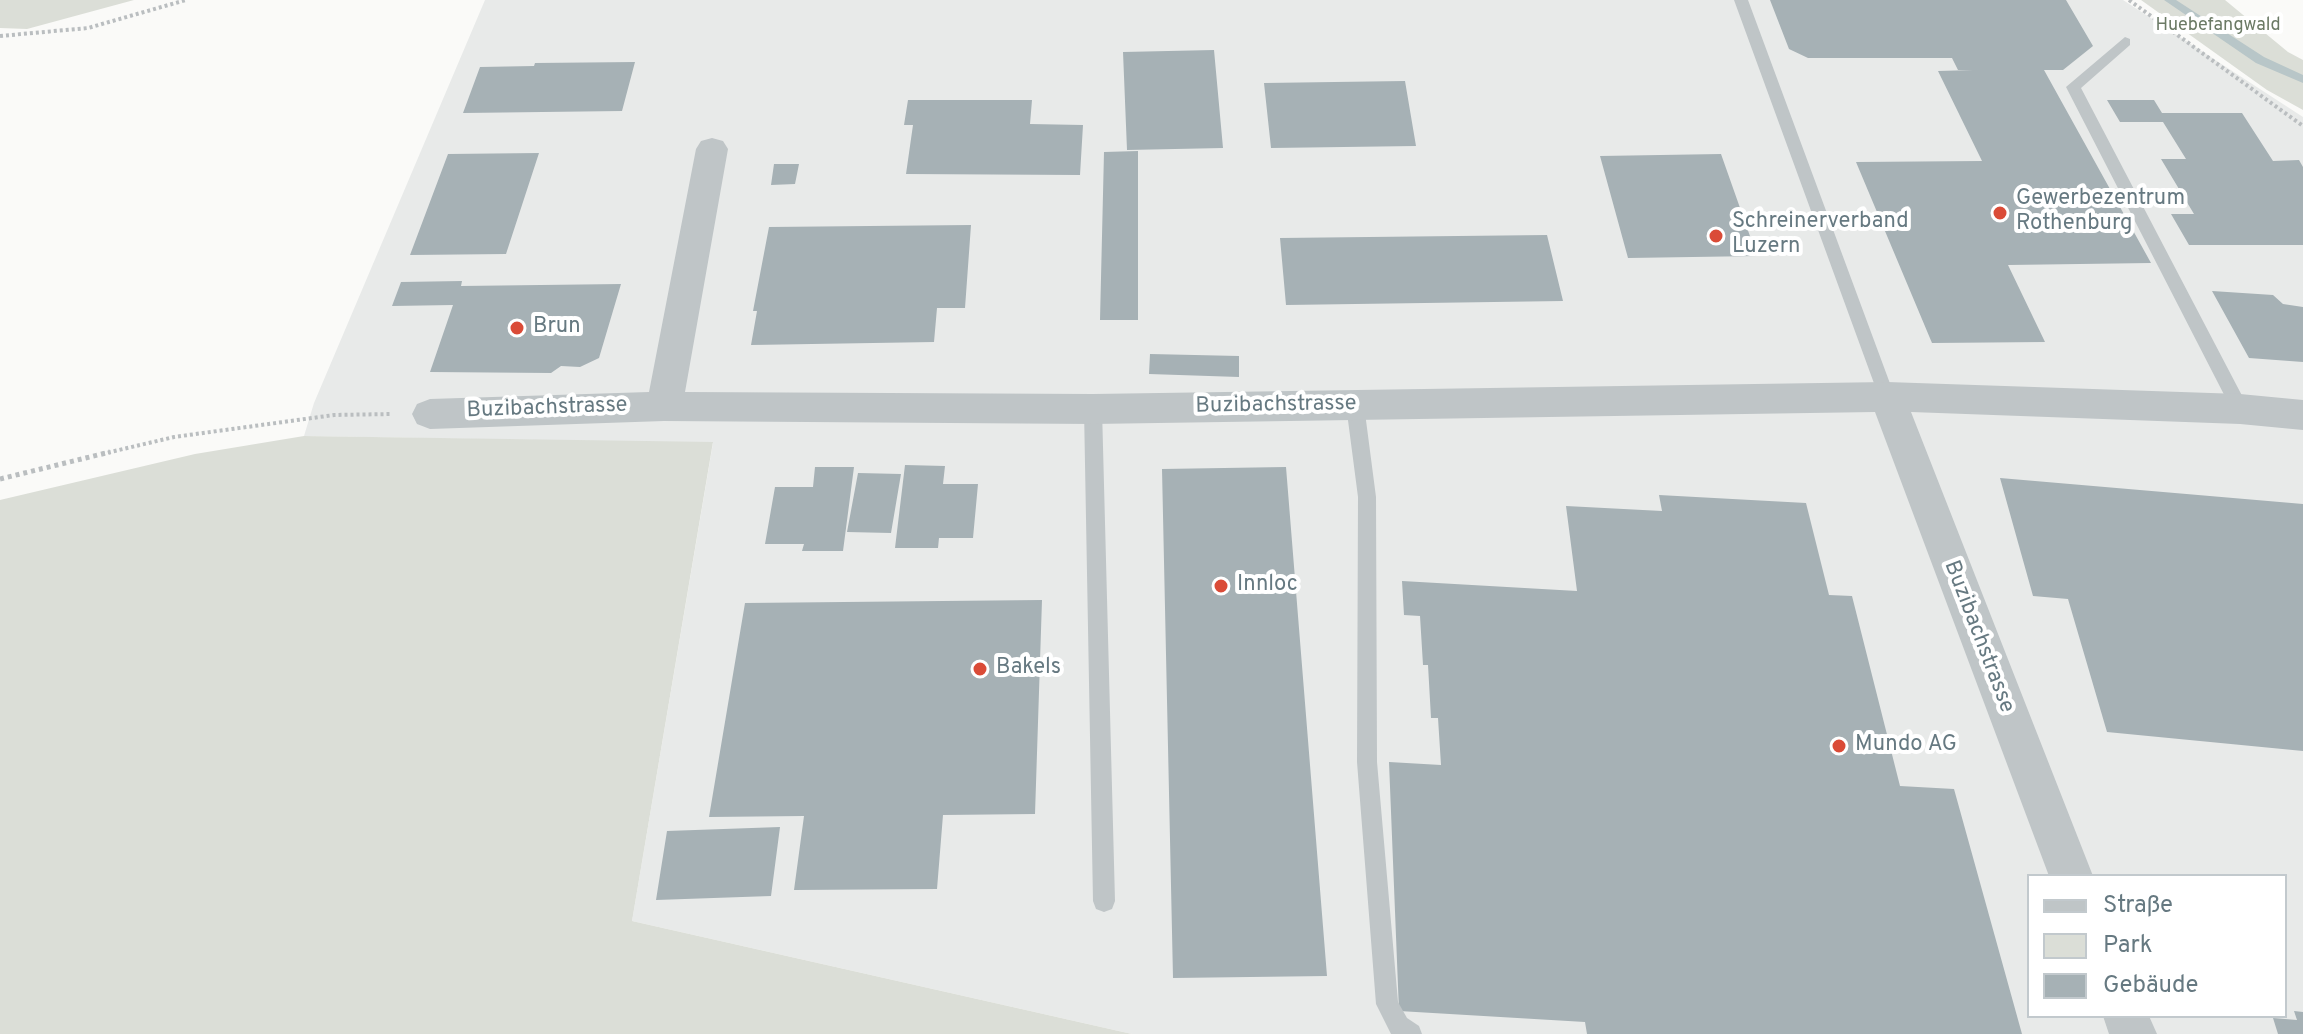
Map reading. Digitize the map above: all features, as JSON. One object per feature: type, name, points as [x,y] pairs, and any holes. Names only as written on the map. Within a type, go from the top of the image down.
[{"type":"street","points":[[664,406],[712,149]]},
{"type":"street","name":"Buzibachstrasse","points":[[1887,397],[2070,874]]},
{"type":"street","name":"Buzibachstrasse","points":[[430,414],[664,406],[1093,409],[1887,397],[2240,409],[2303,415]]},
{"type":"lane","name":"Buzibachstrasse","points":[[1741,0],[1887,397]]},
{"type":"lane","points":[[2125,42],[2073,87],[2240,409]]},
{"type":"lane","points":[[1355,405],[1367,497],[1367,762],[1387,1004],[1399,1026],[1411,1034]]},
{"type":"lane","points":[[1093,409],[1104,901]]},
{"type":"path","points":[[0,36],[88,28],[186,0]]},
{"type":"path","points":[[2129,0],[2303,126]]},
{"type":"path","points":[[0,479],[174,437],[334,415],[430,414]]},
{"type":"shaded area","points":[[485,0],[2123,0],[2303,117],[2303,1034],[1132,1034],[632,921],[713,443],[304,436],[314,403]]},
{"type":"green space","points":[[0,0],[134,0],[27,29],[0,28]]},
{"type":"green space","name":"Huebefangwald","points":[[2141,0],[2225,0],[2288,52],[2303,60],[2303,110],[2267,90]]},
{"type":"green space","points":[[304,436],[713,442],[632,921],[1132,1034],[0,1034],[0,500],[195,454]]},
{"type":"building","name":"Gewerbezentrum Rothenburg","points":[[1770,0],[2066,0],[2093,46],[2063,70],[2044,70],[2151,263],[2008,265],[2045,342],[1932,343],[1856,162],[1982,161],[1938,71],[1973,70],[1958,70],[1952,58],[1808,58],[1789,49]]},
{"type":"building","points":[[1214,50],[1223,148],[1127,150],[1123,52]]},
{"type":"building","points":[[635,62],[622,111],[463,113],[480,67]]},
{"type":"building","points":[[1405,81],[1416,146],[1271,148],[1264,83]]},
{"type":"building","points":[[908,100],[1032,100],[1030,124],[1083,125],[1080,175],[906,174],[913,125],[904,125]]},
{"type":"building","points":[[2107,100],[2154,100],[2162,113],[2242,113],[2273,161],[2299,160],[2303,167],[2303,245],[2189,245],[2171,214],[2194,214],[2161,159],[2186,159],[2163,122],[2120,122]]},
{"type":"building","points":[[1138,151],[1138,320],[1100,320],[1104,152]]},
{"type":"building","points":[[539,153],[506,254],[410,255],[448,154]]},
{"type":"building","points":[[1721,154],[1757,256],[1628,258],[1600,156]]},
{"type":"building","points":[[774,164],[799,164],[795,184],[771,185]]},
{"type":"building","points":[[971,225],[965,308],[937,308],[934,342],[751,345],[757,311],[753,311],[769,227]]},
{"type":"building","points":[[1547,235],[1563,301],[1286,305],[1280,238]]},
{"type":"building","points":[[462,281],[461,286],[621,284],[599,358],[580,367],[561,366],[551,373],[430,372],[453,305],[392,306],[401,282]]},
{"type":"building","points":[[2212,291],[2273,295],[2283,304],[2303,307],[2303,362],[2249,358]]},
{"type":"building","points":[[1150,354],[1239,356],[1239,377],[1149,374]]},
{"type":"building","points":[[905,465],[945,466],[943,484],[978,484],[973,538],[939,538],[938,548],[895,548]]},
{"type":"building","points":[[815,467],[854,467],[843,551],[802,551],[804,544],[765,544],[775,487],[813,487]]},
{"type":"building","points":[[1286,467],[1327,976],[1173,978],[1162,469]]},
{"type":"building","points":[[858,473],[901,474],[891,533],[847,532]]},
{"type":"building","points":[[2000,478],[2303,504],[2303,751],[2107,732],[2068,599],[2033,596]]},
{"type":"building","points":[[1659,495],[1806,503],[1829,595],[1852,596],[1900,786],[1954,789],[2022,1034],[1587,1034],[1585,1022],[1399,1011],[1389,762],[1441,765],[1438,718],[1431,718],[1428,665],[1423,665],[1420,616],[1404,615],[1402,581],[1577,591],[1566,506],[1662,511]]},
{"type":"building","points":[[1042,600],[1035,814],[943,815],[937,889],[794,890],[804,816],[709,817],[745,603]]},
{"type":"building","points":[[780,827],[771,896],[656,900],[667,831]]},
{"type":"building","points":[[2294,1011],[2303,1012],[2303,1034],[2278,1034],[2273,1018],[2297,1020]]},
{"type":"waterway","points":[[2169,0],[2260,60],[2303,79]]},
{"type":"place","name":"Gewerbezentrum Rothenburg","points":[[2000,213]]},
{"type":"place","name":"Schreinerverband Luzern","points":[[1716,236]]},
{"type":"place","name":"Brun","points":[[517,328]]},
{"type":"place","name":"Innloc","points":[[1221,586]]},
{"type":"place","name":"Bakels","points":[[980,669]]},
{"type":"place","name":"Mundo AG","points":[[1839,746]]}]
